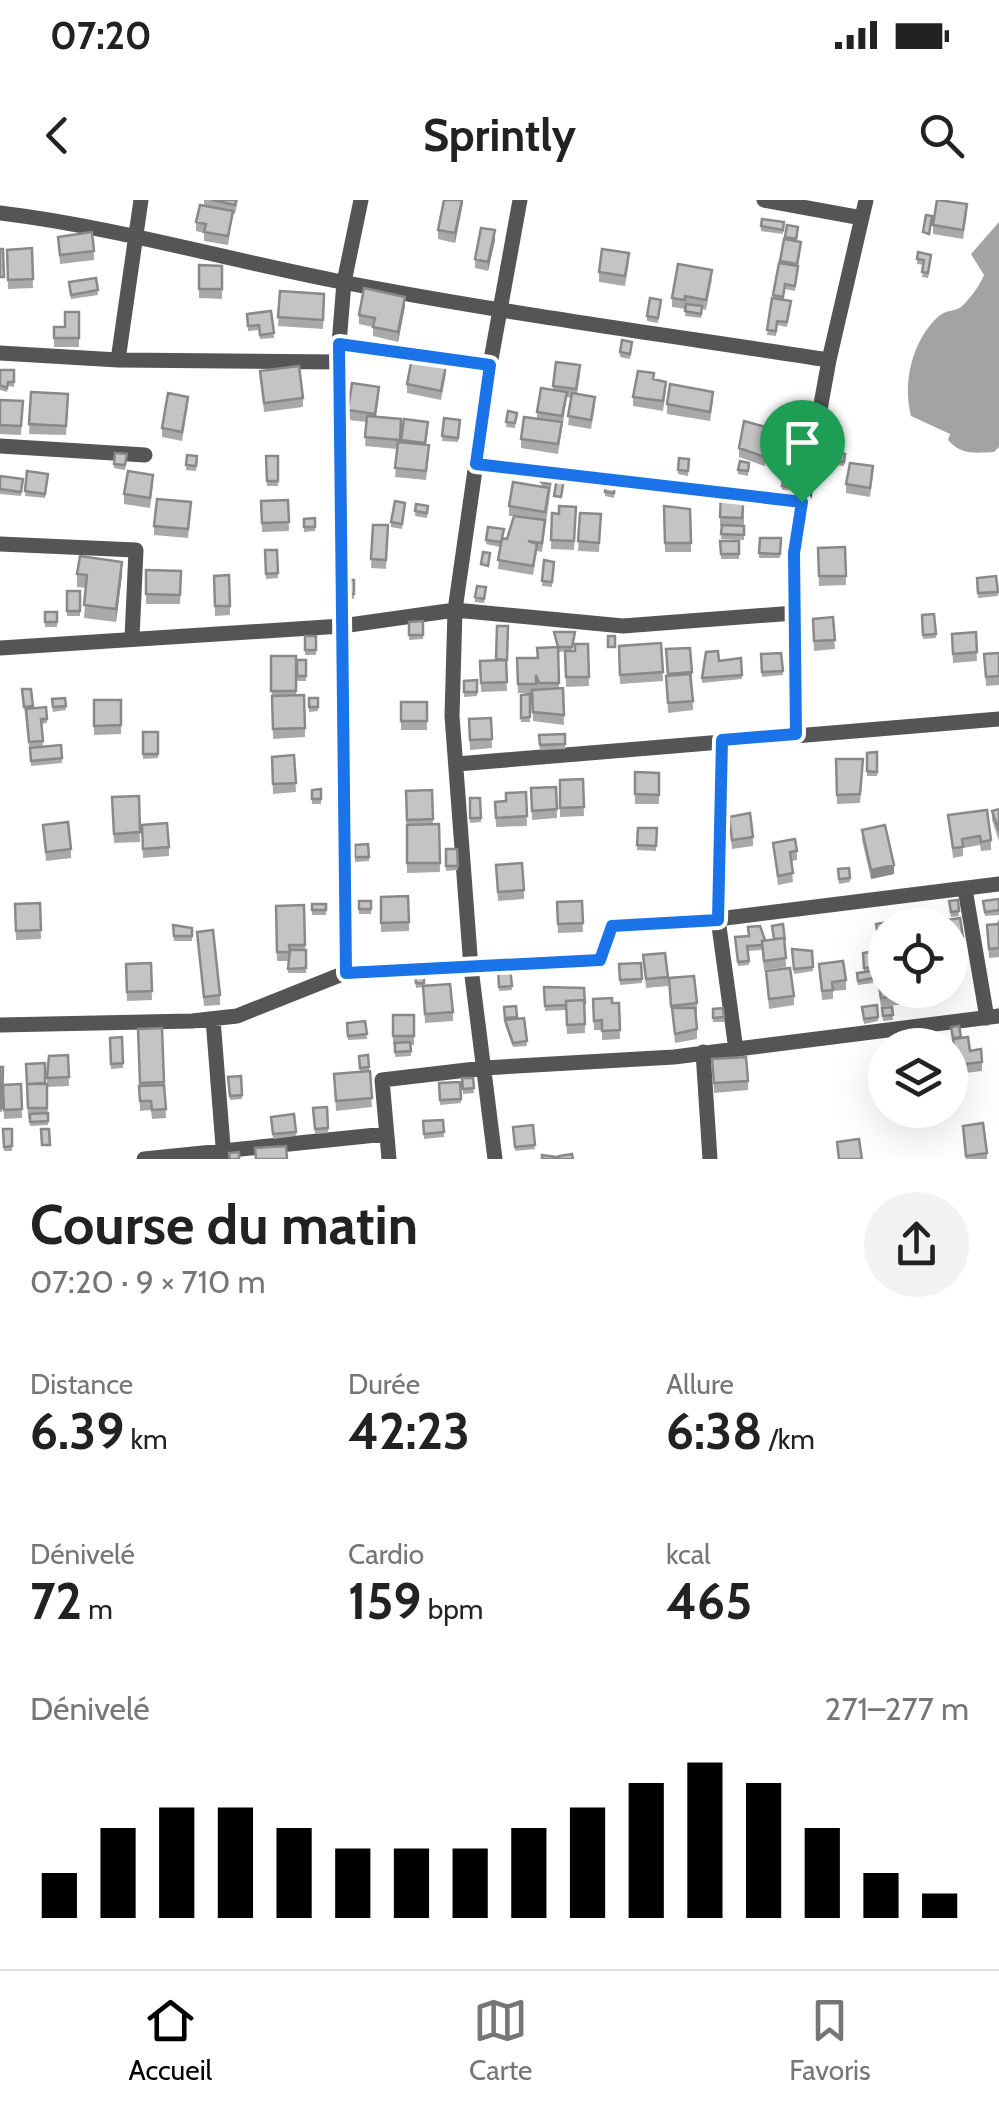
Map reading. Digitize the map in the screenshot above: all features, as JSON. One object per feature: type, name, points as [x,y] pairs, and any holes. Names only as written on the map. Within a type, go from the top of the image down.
[{"type":"street","points":[[118,360],[132,240],[141,200]]},
{"type":"street","points":[[346,973],[339,344],[344,282],[361,200]]},
{"type":"street","points":[[495,1159],[471,968],[452,716],[455,610],[490,365],[520,200]]},
{"type":"street","points":[[764,200],[862,218]]},
{"type":"street","points":[[796,734],[794,553],[829,360],[866,200]]},
{"type":"street","points":[[0,213],[66,221],[132,240],[344,282],[829,360]]},
{"type":"street","points":[[339,344],[490,365]]},
{"type":"street","points":[[0,354],[118,360],[339,362]]},
{"type":"street","points":[[0,446],[144,456]]},
{"type":"street","points":[[476,464],[802,502]]},
{"type":"street","points":[[0,544],[136,550],[132,638]]},
{"type":"street","points":[[0,648],[342,626],[455,610],[623,626],[794,613]]},
{"type":"street","points":[[457,764],[999,719]]},
{"type":"street","points":[[722,740],[718,920],[736,1050]]},
{"type":"street","points":[[0,1025],[100,1026],[237,1016],[346,973],[600,960],[612,926],[718,920],[999,884]]},
{"type":"street","points":[[389,1159],[382,1080],[484,1068],[736,1050],[993,1017],[965,889]]},
{"type":"street","points":[[212,1018],[224,1156]]},
{"type":"street","points":[[703,1052],[710,1159]]},
{"type":"street","points":[[144,1159],[224,1156],[386,1134]]},
{"type":"shaded area","points":[[999,222],[999,447],[994,452],[969,452],[953,445],[948,440],[950,434],[911,416],[909,375],[917,348],[931,325],[943,313],[961,307],[980,283],[984,275],[971,254]]},
{"type":"building","points":[[444,200],[462,200],[455,233],[438,230]]},
{"type":"building","points":[[937,200],[967,204],[963,230],[933,225]]},
{"type":"building","points":[[200,205],[233,211],[228,236],[204,232],[206,224],[196,222]]},
{"type":"building","points":[[926,215],[932,216],[929,234],[923,232]]},
{"type":"building","points":[[762,219],[784,222],[783,230],[761,226]]},
{"type":"building","points":[[787,225],[798,227],[796,239],[785,237]]},
{"type":"building","points":[[481,228],[495,230],[488,262],[475,259]]},
{"type":"building","points":[[92,232],[94,251],[60,255],[58,237]]},
{"type":"building","points":[[784,239],[801,242],[797,264],[780,261]]},
{"type":"building","points":[[32,248],[33,279],[8,280],[7,250]]},
{"type":"building","points":[[3,249],[4,277],[0,277]]},
{"type":"building","points":[[602,249],[629,253],[625,276],[599,272]]},
{"type":"building","points":[[918,252],[931,255],[928,273],[922,272],[924,260],[917,259]]},
{"type":"building","points":[[779,263],[798,266],[795,286],[785,284],[783,297],[773,295]]},
{"type":"building","points":[[678,264],[712,270],[706,300],[672,298]]},
{"type":"building","points":[[199,265],[222,266],[222,289],[199,289]]},
{"type":"building","points":[[96,278],[98,290],[71,295],[69,282]]},
{"type":"building","points":[[364,288],[405,297],[398,332],[373,327],[375,318],[359,315]]},
{"type":"building","points":[[280,291],[324,294],[323,320],[278,317]]},
{"type":"building","points":[[650,298],[661,300],[658,318],[647,316]]},
{"type":"building","points":[[772,298],[791,301],[787,322],[777,321],[776,331],[767,330]]},
{"type":"building","points":[[686,304],[702,306],[701,314],[685,311]]},
{"type":"building","points":[[271,311],[274,333],[260,335],[259,325],[248,326],[247,314]]},
{"type":"building","points":[[65,312],[79,312],[79,338],[54,338],[54,327],[65,327]]},
{"type":"building","points":[[622,340],[632,342],[630,354],[620,352]]},
{"type":"building","points":[[412,358],[446,365],[441,391],[407,384]]},
{"type":"building","points":[[556,362],[580,365],[576,389],[553,386]]},
{"type":"building","points":[[299,366],[303,398],[264,403],[260,371]]},
{"type":"building","points":[[0,370],[14,370],[14,382],[8,382],[7,388],[0,385]]},
{"type":"building","points":[[638,371],[654,373],[653,379],[666,382],[663,401],[633,397]]},
{"type":"building","points":[[352,383],[379,387],[375,414],[348,410]]},
{"type":"building","points":[[670,384],[713,392],[710,412],[667,404]]},
{"type":"building","points":[[541,388],[567,392],[562,416],[537,412]]},
{"type":"building","points":[[31,392],[68,394],[66,426],[29,424]]},
{"type":"building","points":[[168,393],[188,397],[182,432],[162,428]]},
{"type":"building","points":[[572,393],[595,397],[591,420],[568,416]]},
{"type":"building","points":[[0,400],[23,401],[21,426],[0,425]]},
{"type":"building","points":[[508,411],[517,413],[515,423],[506,422]]},
{"type":"building","points":[[367,416],[401,419],[400,440],[365,437]]},
{"type":"building","points":[[524,417],[562,422],[558,444],[521,439]]},
{"type":"building","points":[[444,418],[460,420],[458,438],[442,436]]},
{"type":"building","points":[[404,419],[428,422],[425,443],[401,440]]},
{"type":"building","points":[[744,421],[769,428],[765,457],[739,448]]},
{"type":"building","points":[[398,442],[429,445],[426,471],[395,468]]},
{"type":"building","points":[[835,452],[845,454],[844,462],[833,460]]},
{"type":"building","points":[[115,453],[127,454],[125,465],[114,464]]},
{"type":"building","points":[[187,455],[197,456],[196,466],[186,465]]},
{"type":"building","points":[[266,456],[278,456],[278,481],[267,481]]},
{"type":"building","points":[[679,458],[689,459],[688,471],[678,470]]},
{"type":"building","points":[[740,461],[749,463],[748,471],[738,470]]},
{"type":"building","points":[[850,463],[873,466],[870,488],[846,484]]},
{"type":"building","points":[[785,467],[797,469],[794,487],[782,486]]},
{"type":"building","points":[[27,471],[48,474],[45,494],[25,491]]},
{"type":"building","points":[[128,471],[153,475],[150,498],[124,494]]},
{"type":"building","points":[[542,474],[552,475],[550,484],[541,482]]},
{"type":"building","points":[[0,476],[23,479],[21,492],[0,489]]},
{"type":"building","points":[[557,478],[564,479],[561,497],[554,496]]},
{"type":"building","points":[[513,482],[549,488],[545,512],[509,506]]},
{"type":"building","points":[[606,483],[615,485],[614,493],[605,492]]},
{"type":"building","points":[[721,493],[744,495],[742,518],[720,517]]},
{"type":"building","points":[[157,499],[191,502],[188,529],[154,526]]},
{"type":"building","points":[[288,500],[289,522],[262,523],[261,501]]},
{"type":"building","points":[[395,501],[405,503],[402,524],[391,522]]},
{"type":"building","points":[[416,504],[428,506],[427,513],[415,511]]},
{"type":"building","points":[[559,506],[576,507],[574,541],[551,540],[552,513],[559,514]]},
{"type":"building","points":[[664,506],[690,509],[691,543],[665,543]]},
{"type":"building","points":[[580,513],[601,514],[599,543],[578,541]]},
{"type":"building","points":[[514,516],[545,520],[542,543],[528,541],[537,544],[533,566],[498,560],[502,538],[507,539]]},
{"type":"building","points":[[315,518],[315,527],[304,527],[304,519]]},
{"type":"building","points":[[373,525],[388,525],[386,560],[371,559]]},
{"type":"building","points":[[722,525],[744,526],[744,535],[721,534]]},
{"type":"building","points":[[488,527],[504,529],[501,542],[486,540]]},
{"type":"building","points":[[760,538],[781,538],[780,554],[759,553]]},
{"type":"building","points":[[720,541],[739,541],[739,554],[721,554]]},
{"type":"building","points":[[845,547],[846,576],[819,576],[818,548]]},
{"type":"building","points":[[265,550],[277,550],[278,573],[266,574]]},
{"type":"building","points":[[483,552],[490,553],[488,566],[481,564]]},
{"type":"building","points":[[80,556],[122,562],[116,609],[84,605],[87,575],[77,574]]},
{"type":"building","points":[[544,560],[554,562],[552,582],[542,581]]},
{"type":"building","points":[[146,570],[181,571],[180,595],[146,594]]},
{"type":"building","points":[[229,575],[230,606],[215,606],[214,576]]},
{"type":"building","points":[[996,576],[998,592],[978,593],[977,578]]},
{"type":"building","points":[[345,580],[354,580],[354,594],[344,594]]},
{"type":"building","points":[[477,586],[486,587],[484,599],[475,597]]},
{"type":"building","points":[[67,591],[80,591],[80,611],[67,611]]},
{"type":"building","points":[[45,612],[57,612],[57,622],[45,622]]},
{"type":"building","points":[[934,614],[936,634],[923,635],[922,615]]},
{"type":"building","points":[[833,617],[835,640],[814,641],[813,619]]},
{"type":"building","points":[[423,621],[423,635],[409,635],[409,622]]},
{"type":"building","points":[[497,626],[508,626],[507,660],[496,659]]},
{"type":"building","points":[[554,632],[575,632],[572,647],[558,647]]},
{"type":"building","points":[[976,632],[977,652],[953,654],[952,634]]},
{"type":"building","points":[[305,636],[316,636],[316,650],[305,650]]},
{"type":"building","points":[[608,636],[615,636],[615,647],[608,647]]},
{"type":"building","points":[[661,643],[663,672],[620,675],[619,646]]},
{"type":"building","points":[[575,644],[588,644],[589,677],[566,677],[565,651],[575,651]]},
{"type":"building","points":[[558,647],[559,683],[539,683],[536,675],[536,684],[518,684],[517,658],[538,658],[537,648]]},
{"type":"building","points":[[690,648],[692,672],[668,674],[666,649]]},
{"type":"building","points":[[718,651],[719,661],[741,658],[742,675],[702,678],[706,652]]},
{"type":"building","points":[[781,653],[783,671],[762,672],[761,654]]},
{"type":"building","points":[[999,653],[999,676],[986,677],[984,654]]},
{"type":"building","points":[[271,656],[296,656],[296,691],[271,691]]},
{"type":"building","points":[[297,660],[306,660],[306,676],[297,676]]},
{"type":"building","points":[[506,660],[507,682],[481,683],[480,661]]},
{"type":"building","points":[[690,674],[693,701],[668,703],[666,676]]},
{"type":"building","points":[[477,680],[477,692],[464,692],[464,681]]},
{"type":"building","points":[[563,688],[564,715],[533,712],[532,690]]},
{"type":"building","points":[[22,689],[31,689],[33,706],[24,707]]},
{"type":"building","points":[[530,694],[530,717],[521,718],[521,695]]},
{"type":"building","points":[[304,695],[305,728],[273,729],[272,696]]},
{"type":"building","points":[[65,698],[66,706],[53,707],[52,699]]},
{"type":"building","points":[[309,698],[318,698],[318,707],[309,707]]},
{"type":"building","points":[[94,700],[121,700],[121,725],[94,726]]},
{"type":"building","points":[[401,702],[427,702],[427,721],[401,721]]},
{"type":"building","points":[[46,707],[47,719],[41,719],[43,741],[29,742],[26,709]]},
{"type":"building","points":[[491,718],[492,739],[470,740],[469,719]]},
{"type":"building","points":[[143,732],[158,732],[158,754],[143,754]]},
{"type":"building","points":[[565,734],[565,744],[540,745],[539,735]]},
{"type":"building","points":[[61,745],[62,758],[31,761],[30,748]]},
{"type":"building","points":[[877,752],[877,772],[867,771],[867,753]]},
{"type":"building","points":[[294,755],[296,783],[273,784],[272,757]]},
{"type":"building","points":[[836,759],[863,759],[860,794],[837,795]]},
{"type":"building","points":[[635,772],[659,773],[659,795],[635,794]]},
{"type":"building","points":[[583,779],[584,807],[560,808],[560,780]]},
{"type":"building","points":[[556,787],[557,809],[532,811],[531,788]]},
{"type":"building","points":[[321,789],[321,799],[312,799],[312,790]]},
{"type":"building","points":[[432,790],[433,819],[407,820],[406,791]]},
{"type":"building","points":[[526,792],[527,816],[496,818],[495,802],[506,801],[506,793]]},
{"type":"building","points":[[139,796],[140,832],[114,834],[112,797]]},
{"type":"building","points":[[470,798],[480,798],[481,818],[470,818]]},
{"type":"building","points":[[999,809],[999,831],[992,811]]},
{"type":"building","points":[[987,810],[991,840],[981,842],[980,836],[962,839],[963,847],[953,848],[948,815]]},
{"type":"building","points":[[750,813],[753,837],[732,840],[729,817]]},
{"type":"building","points":[[68,822],[71,849],[46,852],[43,825]]},
{"type":"building","points":[[167,823],[169,847],[143,849],[142,825]]},
{"type":"building","points":[[439,824],[440,863],[407,863],[407,825]]},
{"type":"building","points":[[885,825],[894,865],[871,870],[862,830]]},
{"type":"building","points":[[638,828],[657,828],[656,846],[637,845]]},
{"type":"building","points":[[795,839],[797,851],[790,852],[793,873],[778,876],[773,843]]},
{"type":"building","points":[[368,844],[369,857],[355,857],[355,845]]},
{"type":"building","points":[[446,849],[457,849],[458,866],[446,866]]},
{"type":"building","points":[[522,863],[524,890],[498,892],[496,865]]},
{"type":"building","points":[[849,868],[850,878],[839,879],[838,869]]},
{"type":"building","points":[[408,896],[409,922],[381,923],[381,897]]},
{"type":"building","points":[[999,899],[999,910],[985,912],[983,901]]},
{"type":"building","points":[[958,900],[959,908],[950,908],[949,901]]},
{"type":"building","points":[[359,901],[371,901],[371,909],[359,909]]},
{"type":"building","points":[[582,901],[583,923],[558,924],[557,902]]},
{"type":"building","points":[[40,903],[41,930],[16,931],[15,904]]},
{"type":"building","points":[[312,904],[326,904],[326,910],[312,910]]},
{"type":"building","points":[[304,905],[305,945],[289,945],[290,952],[277,952],[276,906]]},
{"type":"building","points":[[783,924],[785,941],[774,939],[772,926]]},
{"type":"building","points":[[999,924],[999,948],[989,949],[987,925]]},
{"type":"building","points":[[173,925],[192,928],[192,936],[174,936]]},
{"type":"building","points":[[760,926],[765,940],[762,945],[747,946],[749,961],[738,962],[735,937],[749,936],[748,927]]},
{"type":"building","points":[[213,930],[220,995],[204,997],[197,932]]},
{"type":"building","points":[[784,938],[786,958],[764,961],[762,941]]},
{"type":"building","points":[[792,949],[812,951],[813,967],[794,969]]},
{"type":"building","points":[[290,950],[306,950],[306,968],[288,969]]},
{"type":"building","points":[[868,952],[868,968],[864,968],[863,953]]},
{"type":"building","points":[[665,953],[668,977],[646,979],[643,955]]},
{"type":"building","points":[[843,961],[846,980],[832,982],[833,990],[822,991],[819,964]]},
{"type":"building","points":[[151,963],[152,991],[127,992],[126,964]]},
{"type":"building","points":[[641,963],[642,979],[620,980],[619,964]]},
{"type":"building","points":[[510,967],[512,986],[499,987],[498,968]]},
{"type":"building","points":[[790,968],[794,996],[769,999],[766,971]]},
{"type":"building","points":[[424,972],[424,983],[416,983],[415,973]]},
{"type":"building","points":[[868,972],[868,979],[858,981],[857,973]]},
{"type":"building","points":[[694,976],[697,1003],[671,1006],[669,978]]},
{"type":"building","points":[[450,984],[453,1012],[425,1014],[423,986]]},
{"type":"building","points":[[544,987],[584,988],[585,1004],[584,1000],[545,1006]]},
{"type":"building","points":[[612,998],[612,1003],[619,1003],[620,1030],[602,1031],[602,1020],[594,1021],[593,999]]},
{"type":"building","points":[[584,1000],[585,1024],[567,1025],[566,1001]]},
{"type":"building","points":[[516,1006],[517,1017],[505,1018],[504,1007]]},
{"type":"building","points":[[862,1007],[877,1008],[878,1017],[864,1019]]},
{"type":"building","points":[[672,1008],[695,1008],[697,1029],[675,1034]]},
{"type":"building","points":[[723,1008],[724,1017],[713,1018],[713,1009]]},
{"type":"building","points":[[882,1008],[892,1008],[893,1015],[883,1016]]},
{"type":"building","points":[[393,1015],[414,1015],[414,1036],[393,1036]]},
{"type":"building","points":[[524,1018],[527,1041],[513,1043],[505,1020]]},
{"type":"building","points":[[365,1021],[367,1034],[348,1036],[347,1023]]},
{"type":"building","points":[[162,1028],[164,1082],[140,1083],[138,1029]]},
{"type":"building","points":[[122,1037],[123,1063],[111,1064],[110,1038]]},
{"type":"building","points":[[968,1037],[970,1051],[981,1049],[982,1062],[968,1064]]},
{"type":"building","points":[[410,1042],[411,1051],[395,1052],[395,1043]]},
{"type":"building","points":[[68,1055],[69,1077],[47,1078],[49,1056]]},
{"type":"building","points":[[368,1055],[369,1067],[360,1068],[359,1056]]},
{"type":"building","points":[[746,1057],[748,1081],[714,1083],[712,1059]]},
{"type":"building","points":[[45,1063],[45,1083],[27,1084],[26,1064]]},
{"type":"building","points":[[3,1067],[2,1108],[0,1108]]},
{"type":"building","points":[[370,1071],[372,1098],[336,1101],[334,1074]]},
{"type":"building","points":[[241,1076],[242,1095],[230,1096],[228,1077]]},
{"type":"building","points":[[462,1078],[473,1078],[474,1088],[463,1089]]},
{"type":"building","points":[[460,1082],[461,1099],[440,1100],[439,1083]]},
{"type":"building","points":[[21,1084],[22,1109],[4,1110],[3,1085]]},
{"type":"building","points":[[27,1084],[47,1084],[47,1108],[28,1108]]},
{"type":"building","points":[[164,1085],[166,1109],[152,1110],[151,1101],[140,1101],[139,1086]]},
{"type":"building","points":[[327,1107],[328,1128],[315,1129],[313,1108]]},
{"type":"building","points":[[48,1113],[48,1121],[30,1122],[30,1114]]},
{"type":"building","points":[[294,1114],[296,1132],[273,1134],[271,1117]]},
{"type":"building","points":[[443,1120],[444,1132],[424,1134],[423,1121]]},
{"type":"building","points":[[983,1123],[987,1153],[966,1156],[963,1128]]},
{"type":"building","points":[[533,1125],[535,1145],[515,1147],[513,1127]]},
{"type":"building","points":[[3,1129],[12,1129],[12,1146],[4,1147]]},
{"type":"building","points":[[41,1129],[49,1129],[50,1145],[42,1145]]},
{"type":"building","points":[[859,1139],[862,1159],[839,1159],[837,1142]]},
{"type":"building","points":[[286,1146],[287,1159],[256,1159],[255,1148]]},
{"type":"route","points":[[339,344],[490,365],[476,464],[802,502],[794,553],[796,734],[722,740],[718,920],[612,926],[600,960],[346,973],[339,344]]}]
